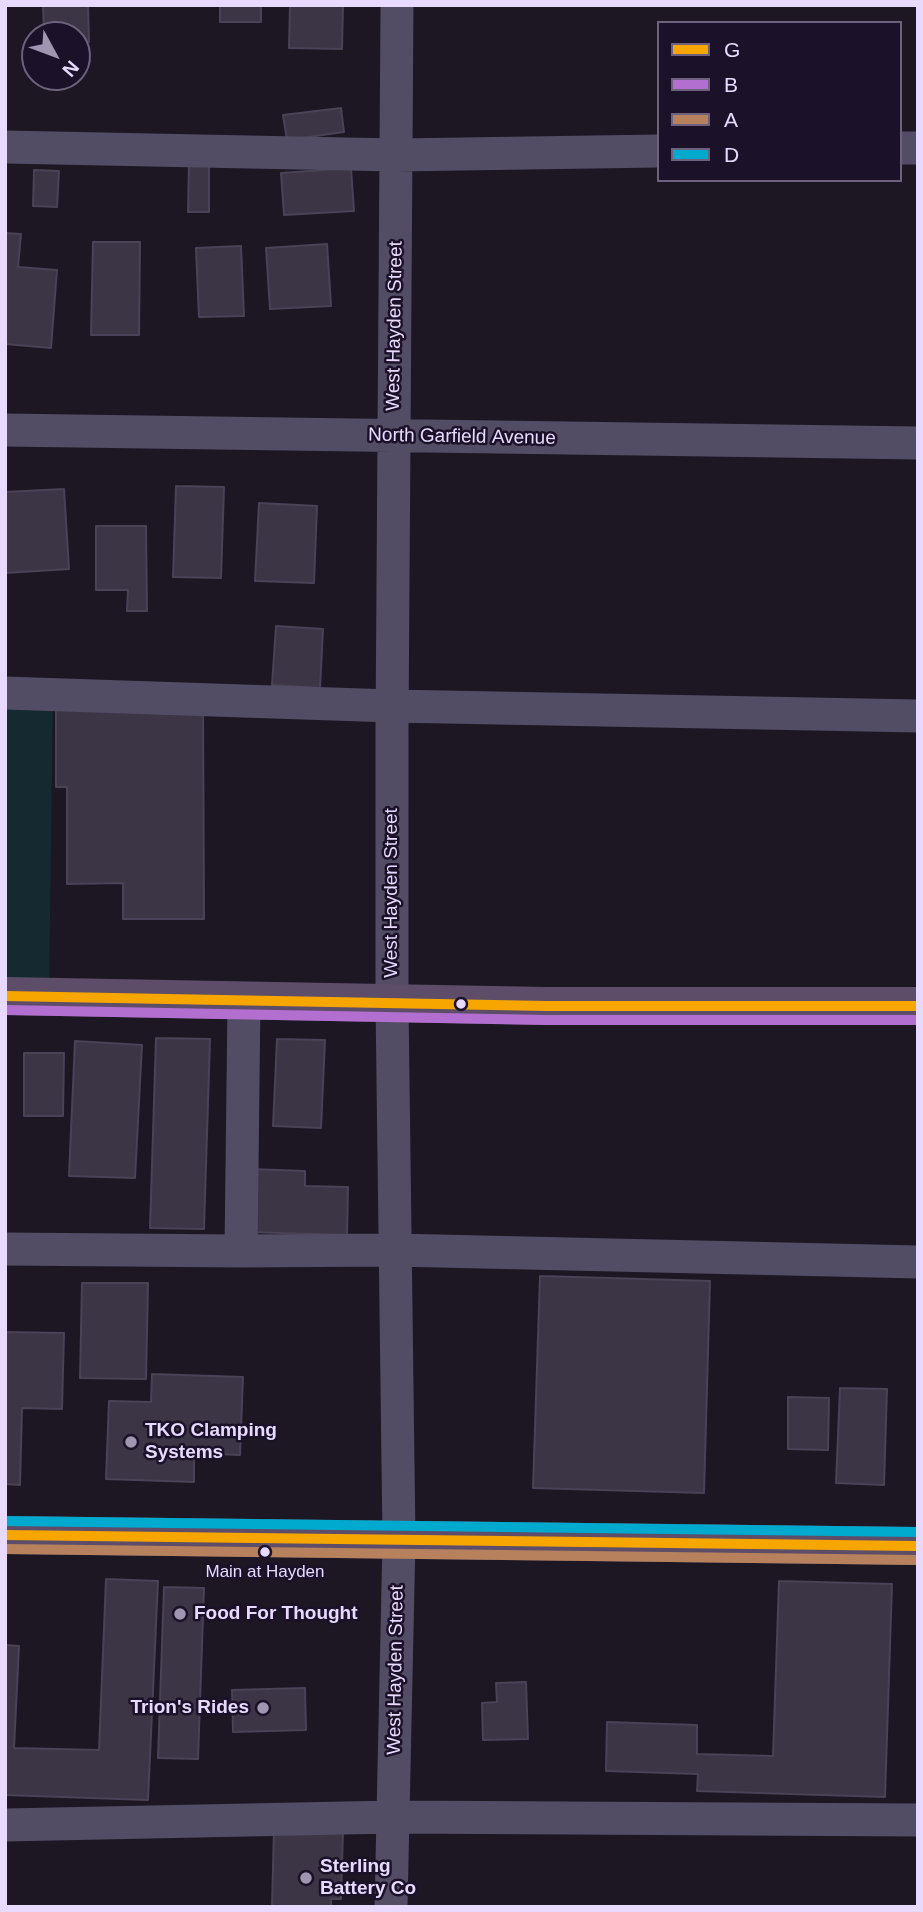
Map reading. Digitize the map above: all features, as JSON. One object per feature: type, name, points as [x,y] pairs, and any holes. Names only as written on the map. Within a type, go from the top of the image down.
[{"type":"main road","points":[[5,996],[392,1003],[918,1006]]},
{"type":"main road","points":[[5,1535],[918,1546]]},
{"type":"street","name":"West Hayden Street","points":[[391,1907],[399,1540],[392,1003],[397,5]]},
{"type":"street","points":[[5,147],[396,155],[657,151]]},
{"type":"street","name":"North Garfield Avenue","points":[[5,430],[918,443]]},
{"type":"street","points":[[5,693],[392,706],[918,716]]},
{"type":"street","points":[[241,1251],[244,1000]]},
{"type":"street","points":[[5,1250],[396,1250],[918,1262]]},
{"type":"street","points":[[5,1825],[393,1817],[918,1820]]},
{"type":"shaded area","points":[[5,693],[53,693],[49,996],[5,996]]},
{"type":"building","points":[[43,5],[88,5],[88,21],[44,21]]},
{"type":"building","points":[[220,5],[261,5],[261,22],[220,22]]},
{"type":"building","points":[[290,5],[343,5],[342,49],[289,48]]},
{"type":"building","points":[[341,108],[344,132],[287,140],[283,115]]},
{"type":"building","points":[[189,164],[209,164],[209,212],[188,212]]},
{"type":"building","points":[[351,168],[354,211],[284,215],[281,173]]},
{"type":"building","points":[[34,170],[59,171],[57,207],[33,206]]},
{"type":"building","points":[[5,233],[21,234],[18,267],[57,270],[51,348],[5,344]]},
{"type":"building","points":[[93,242],[140,242],[139,335],[91,335]]},
{"type":"building","points":[[327,244],[331,306],[270,309],[266,248]]},
{"type":"building","points":[[241,246],[244,316],[199,317],[196,248]]},
{"type":"building","points":[[176,486],[224,487],[221,578],[173,577]]},
{"type":"building","points":[[64,489],[69,569],[5,573],[5,492]]},
{"type":"building","points":[[259,503],[317,506],[314,583],[255,581]]},
{"type":"building","points":[[96,526],[146,526],[147,611],[127,611],[128,590],[96,590]]},
{"type":"building","points":[[276,626],[323,629],[320,688],[272,685]]},
{"type":"building","points":[[203,706],[204,919],[123,919],[123,883],[67,884],[67,787],[56,787],[56,707]]},
{"type":"building","points":[[156,1038],[210,1039],[204,1229],[150,1228]]},
{"type":"building","points":[[277,1039],[325,1040],[321,1128],[273,1126]]},
{"type":"building","points":[[75,1041],[142,1045],[135,1178],[69,1176]]},
{"type":"building","points":[[24,1053],[64,1053],[63,1116],[24,1116]]},
{"type":"building","points":[[250,1169],[305,1171],[305,1186],[348,1187],[347,1235],[247,1232]]},
{"type":"building","points":[[540,1276],[710,1281],[704,1493],[533,1488]]},
{"type":"building","points":[[82,1283],[148,1283],[146,1379],[80,1378]]},
{"type":"building","points":[[5,1332],[64,1333],[62,1409],[22,1408],[20,1485],[5,1484]]},
{"type":"building","points":[[152,1374],[243,1377],[240,1455],[194,1453],[194,1482],[106,1479],[109,1401],[151,1402]]},
{"type":"building","points":[[840,1388],[887,1389],[884,1485],[836,1483]]},
{"type":"building","points":[[788,1397],[829,1398],[828,1450],[788,1449]]},
{"type":"building","points":[[106,1579],[158,1581],[148,1800],[5,1795],[5,1645],[19,1646],[14,1748],[99,1750]]},
{"type":"building","points":[[779,1581],[892,1584],[885,1797],[697,1791],[698,1774],[606,1771],[607,1722],[697,1725],[697,1754],[773,1756]]},
{"type":"building","points":[[164,1587],[204,1588],[198,1759],[158,1758]]},
{"type":"building","points":[[526,1682],[528,1739],[483,1740],[482,1703],[497,1702],[496,1683]]},
{"type":"building","points":[[305,1688],[306,1730],[233,1732],[232,1690]]},
{"type":"building","points":[[274,1828],[343,1830],[341,1899],[331,1899],[331,1907],[272,1907]]},
{"type":"transit line","name":"G","points":[[5,996],[547,1006],[918,1006]]},
{"type":"transit line","name":"B","points":[[5,1010],[547,1020],[918,1020]]},
{"type":"transit line","name":"D","points":[[5,1521],[918,1532]]},
{"type":"transit line","name":"G","points":[[5,1535],[918,1546]]},
{"type":"transit line","name":"A","points":[[5,1549],[918,1560]]},
{"type":"place","name":"TKO Clamping Systems","points":[[131,1442]]},
{"type":"place","name":"Main at Hayden","points":[[265,1552]]},
{"type":"place","name":"Food For Thought","points":[[180,1614]]},
{"type":"place","name":"Trion's Rides","points":[[263,1708]]},
{"type":"place","name":"Sterling Battery Co","points":[[306,1878]]}]
